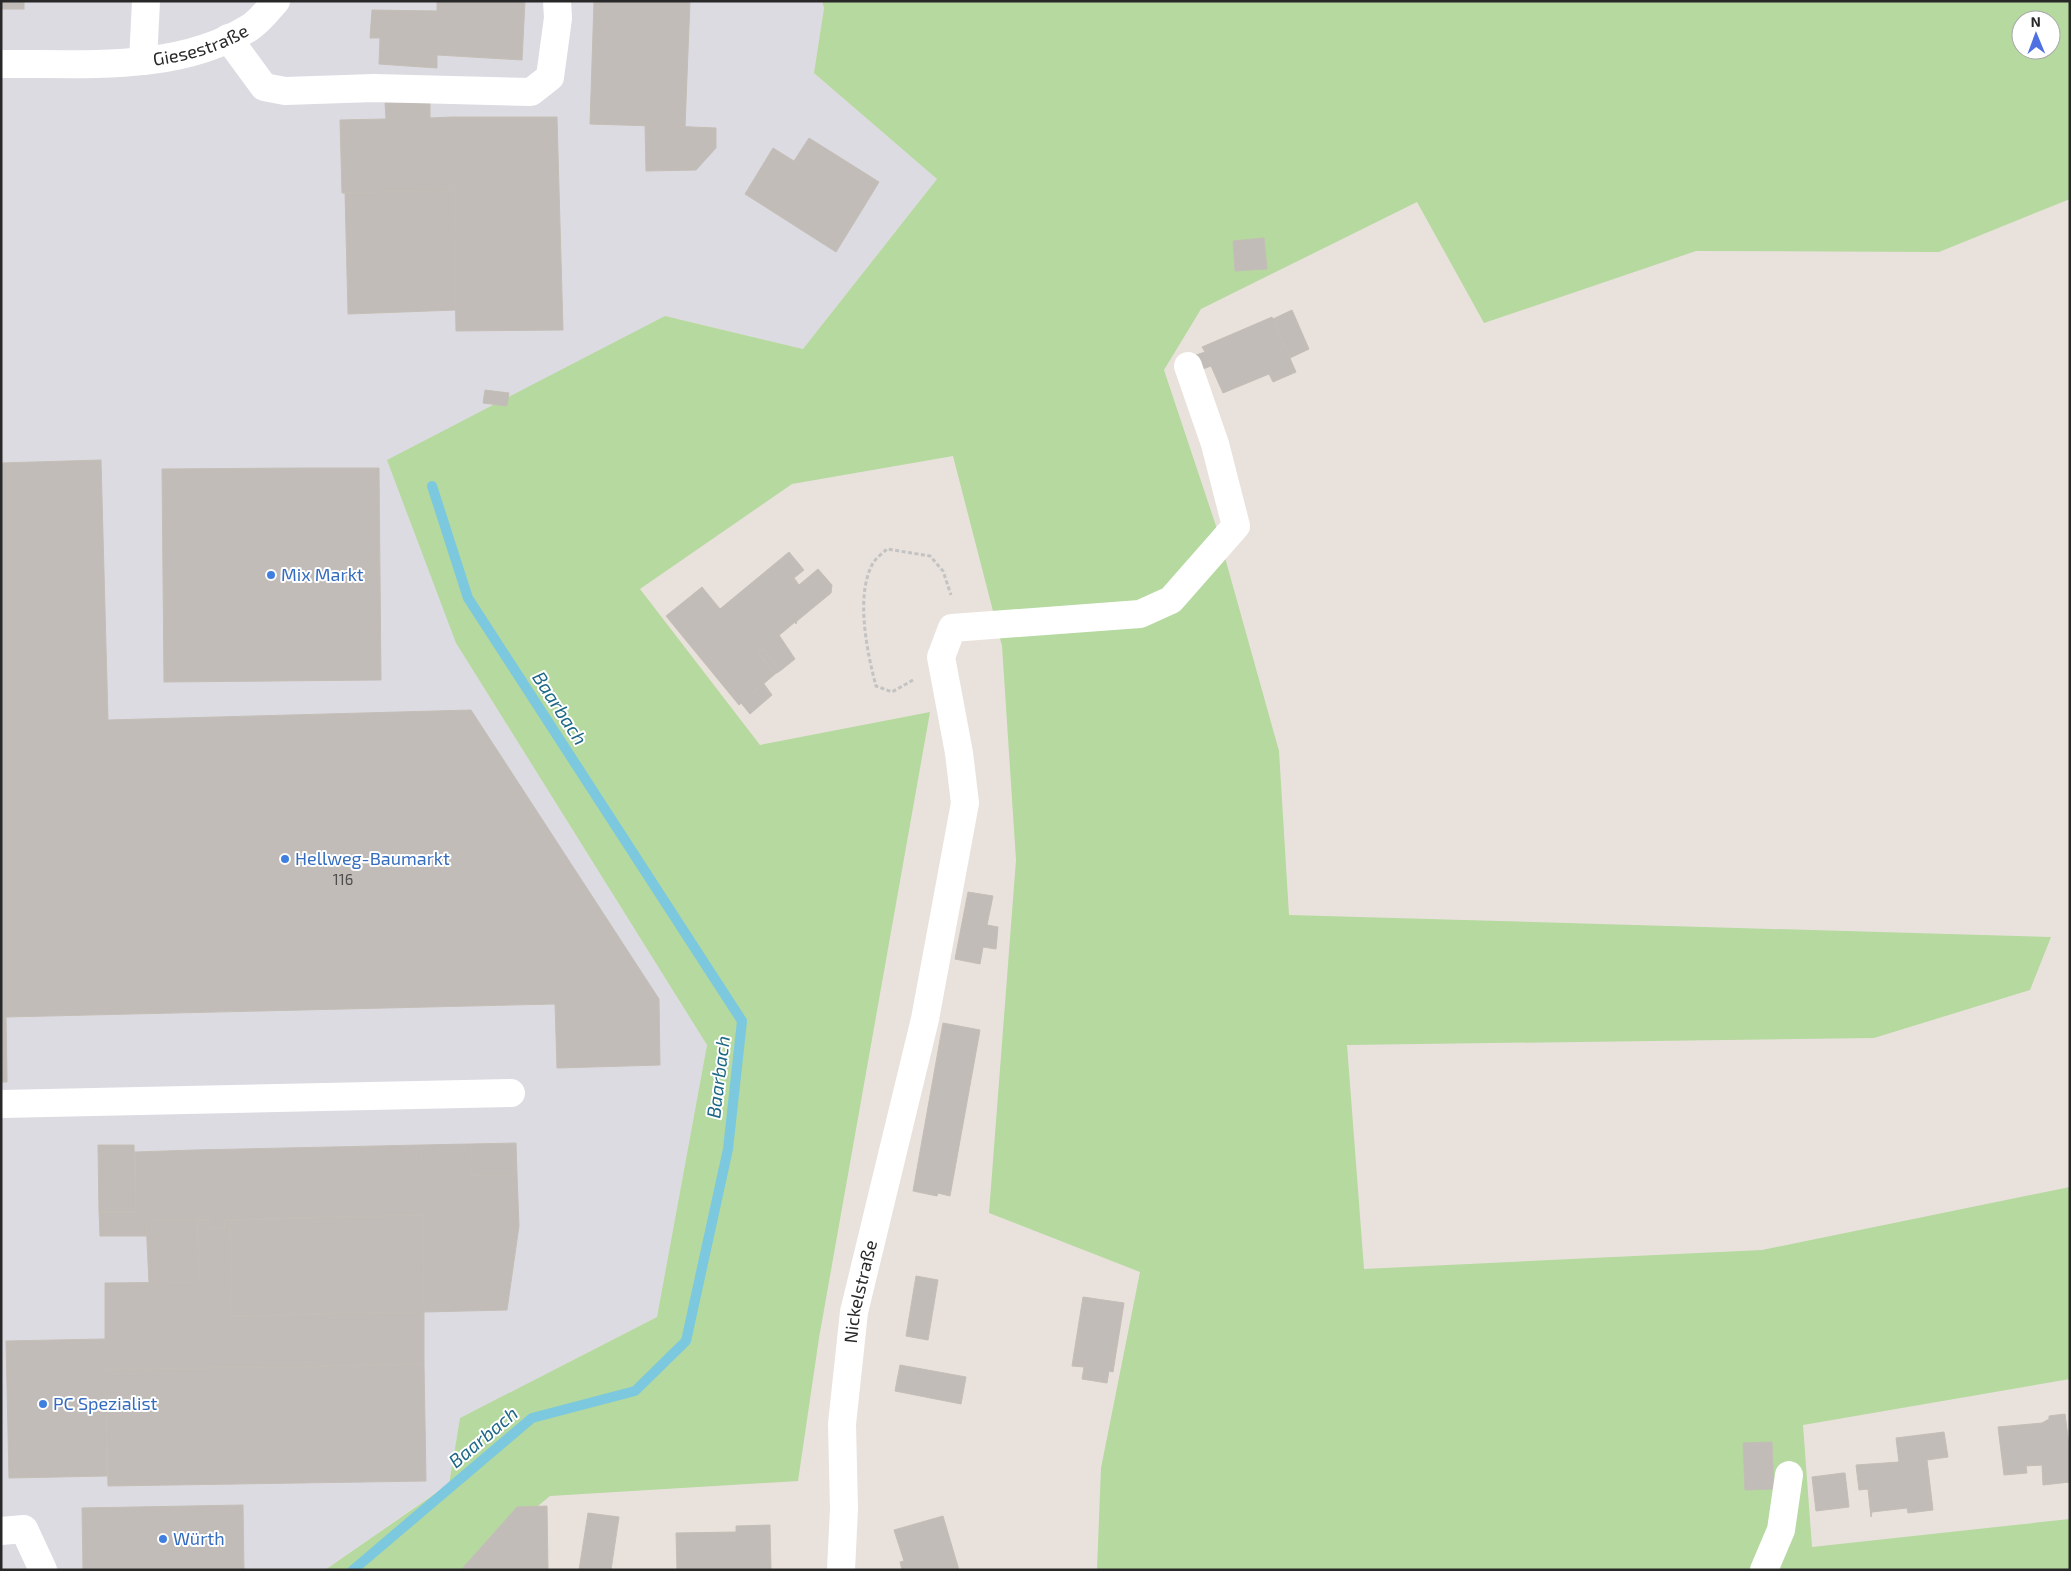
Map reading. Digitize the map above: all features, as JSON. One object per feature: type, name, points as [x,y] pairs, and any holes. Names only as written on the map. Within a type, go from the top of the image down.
[{"type":"street","name":"Giesestraße","points":[[143,61],[146,1]]},
{"type":"street","name":"Giesestraße","points":[[1,64],[143,61],[190,52],[228,38],[250,27],[276,1]]},
{"type":"street","points":[[228,38],[264,86],[285,91],[374,88],[531,92],[550,77],[558,18],[557,1]]},
{"type":"street","points":[[940,657],[952,628],[1140,614],[1171,600],[1236,526],[1215,444],[1188,366]]},
{"type":"street","name":"Nickelstraße","points":[[841,1570],[844,1509],[842,1424],[854,1312],[926,1019],[965,803],[959,753],[940,657]]},
{"type":"street","points":[[1,1104],[511,1093]]},
{"type":"street","points":[[1764,1570],[1781,1530],[1789,1475]]},
{"type":"street","points":[[1,1531],[24,1529],[43,1570]]},
{"type":"path","points":[[940,657],[930,663],[912,681],[892,692],[876,686],[867,653],[864,590],[873,562],[887,549],[930,556],[943,570],[951,591],[952,628]]},
{"type":"shaded area","points":[[1,1],[822,1],[824,8],[814,73],[937,179],[803,349],[665,316],[456,643],[707,1045],[657,1317],[460,1418],[449,1483],[325,1570],[1,1570]]},
{"type":"green space","points":[[822,1],[2070,1],[2070,199],[1939,252],[1696,251],[1484,323],[1417,202],[1201,309],[1164,370],[1217,529],[1279,751],[1289,915],[2051,937],[2030,990],[1874,1038],[1347,1045],[1364,1269],[1762,1250],[2070,1187],[2070,1379],[1803,1425],[1812,1547],[2070,1519],[2070,1570],[1097,1570],[1101,1468],[1140,1272],[989,1213],[1016,860],[1002,646],[953,456],[792,484],[640,589],[760,745],[930,712],[819,1338],[798,1481],[550,1496],[461,1570],[325,1570],[449,1484],[460,1418],[657,1317],[707,1045],[456,643],[387,460],[665,316],[803,349],[937,179],[814,73],[824,8]]},
{"type":"building","points":[[1,1],[24,1],[24,9],[1,9]]},
{"type":"building","points":[[437,1],[525,1],[522,60],[437,55],[437,68],[379,64],[380,38],[370,38],[372,10],[437,11]]},
{"type":"building","points":[[594,1],[690,1],[685,127],[590,124]]},
{"type":"building","points":[[385,103],[430,103],[430,118],[452,117],[454,190],[342,193],[340,120],[386,119]]},
{"type":"building","points":[[452,117],[557,117],[563,330],[456,331]]},
{"type":"building","points":[[645,125],[716,128],[716,148],[696,170],[646,171]]},
{"type":"building","points":[[809,138],[879,182],[865,205],[794,161]]},
{"type":"building","points":[[773,148],[865,205],[836,252],[745,194]]},
{"type":"building","points":[[454,190],[456,310],[348,314],[345,193]]},
{"type":"building","points":[[1264,238],[1267,269],[1235,271],[1233,241]]},
{"type":"building","points":[[1292,310],[1309,349],[1290,358],[1273,319]]},
{"type":"building","points":[[1272,317],[1296,372],[1273,382],[1269,374],[1223,393],[1211,366],[1203,369],[1196,355],[1205,352],[1202,347]]},
{"type":"building","points":[[485,390],[509,393],[507,406],[483,403]]},
{"type":"building","name":"Hellweg-Baumarkt","points":[[101,460],[108,720],[471,710],[659,999],[660,1065],[557,1068],[555,1004],[6,1017],[7,1082],[1,1082],[1,463]]},
{"type":"building","name":"Mix Markt","points":[[379,468],[381,680],[164,682],[162,469]]},
{"type":"building","points":[[789,552],[804,570],[794,578],[799,585],[818,569],[832,585],[831,593],[797,621],[796,624],[795,622],[758,653],[775,674],[739,705],[666,616],[702,587],[720,609]]},
{"type":"building","points":[[779,635],[795,659],[780,671],[763,649]]},
{"type":"building","points":[[763,649],[780,671],[775,674],[758,653]]},
{"type":"building","points":[[764,684],[772,695],[750,714],[741,703]]},
{"type":"building","points":[[968,892],[993,896],[987,925],[998,927],[996,949],[983,947],[980,964],[955,959]]},
{"type":"building","points":[[943,1023],[980,1030],[950,1196],[938,1193],[937,1196],[913,1191]]},
{"type":"building","points":[[516,1143],[517,1174],[471,1175],[470,1144]]},
{"type":"building","points":[[470,1144],[471,1175],[517,1174],[519,1226],[507,1310],[424,1312],[421,1145]]},
{"type":"building","points":[[98,1145],[134,1145],[136,1212],[99,1212]]},
{"type":"building","points":[[421,1145],[423,1215],[225,1220],[225,1228],[210,1229],[210,1220],[197,1220],[195,1150]]},
{"type":"building","points":[[195,1150],[197,1220],[146,1221],[147,1236],[100,1236],[99,1212],[136,1212],[135,1152]]},
{"type":"building","points":[[423,1215],[424,1312],[231,1316],[230,1220]]},
{"type":"building","points":[[197,1220],[210,1220],[210,1229],[225,1228],[225,1220],[230,1220],[231,1316],[424,1312],[424,1364],[105,1370],[105,1283],[200,1282]]},
{"type":"building","points":[[197,1220],[200,1282],[149,1283],[146,1221]]},
{"type":"building","points":[[916,1276],[938,1280],[928,1340],[906,1336]]},
{"type":"building","points":[[1083,1297],[1124,1303],[1113,1372],[1109,1371],[1107,1383],[1082,1379],[1084,1367],[1072,1366]]},
{"type":"building","points":[[105,1339],[107,1476],[9,1478],[6,1341]]},
{"type":"building","points":[[424,1364],[426,1481],[108,1486],[105,1370]]},
{"type":"building","points":[[900,1365],[966,1377],[961,1404],[895,1391]]},
{"type":"building","points":[[2065,1414],[2070,1453],[2070,1482],[2043,1485],[2042,1465],[2026,1466],[2027,1473],[2004,1475],[1998,1427],[2042,1423],[2049,1419],[2049,1416]]},
{"type":"building","points":[[1944,1432],[1948,1457],[1927,1460],[1933,1510],[1908,1513],[1907,1508],[1872,1512],[1871,1517],[1868,1489],[1859,1490],[1856,1465],[1899,1462],[1896,1438]]},
{"type":"building","points":[[1772,1442],[1774,1489],[1745,1490],[1743,1443]]},
{"type":"building","points":[[1845,1473],[1849,1507],[1816,1511],[1812,1477]]},
{"type":"building","name":"Würth","points":[[243,1505],[244,1570],[83,1570],[82,1508]]},
{"type":"building","points":[[547,1506],[548,1570],[461,1570],[517,1507]]},
{"type":"building","points":[[588,1513],[619,1517],[611,1570],[579,1570]]},
{"type":"building","points":[[943,1516],[959,1570],[902,1570],[900,1562],[904,1561],[894,1530]]},
{"type":"building","points":[[770,1525],[771,1570],[677,1570],[676,1533],[736,1532],[736,1526]]},
{"type":"waterway","name":"Baarbach","points":[[353,1570],[532,1418],[635,1391],[686,1341],[728,1149],[742,1021],[468,598],[432,486]]},
{"type":"place","name":"Mix Markt","points":[[271,575]]},
{"type":"place","name":"Hellweg-Baumarkt","points":[[285,859]]},
{"type":"place","name":"PC Spezialist","points":[[43,1404]]},
{"type":"place","name":"Würth","points":[[163,1539]]}]
